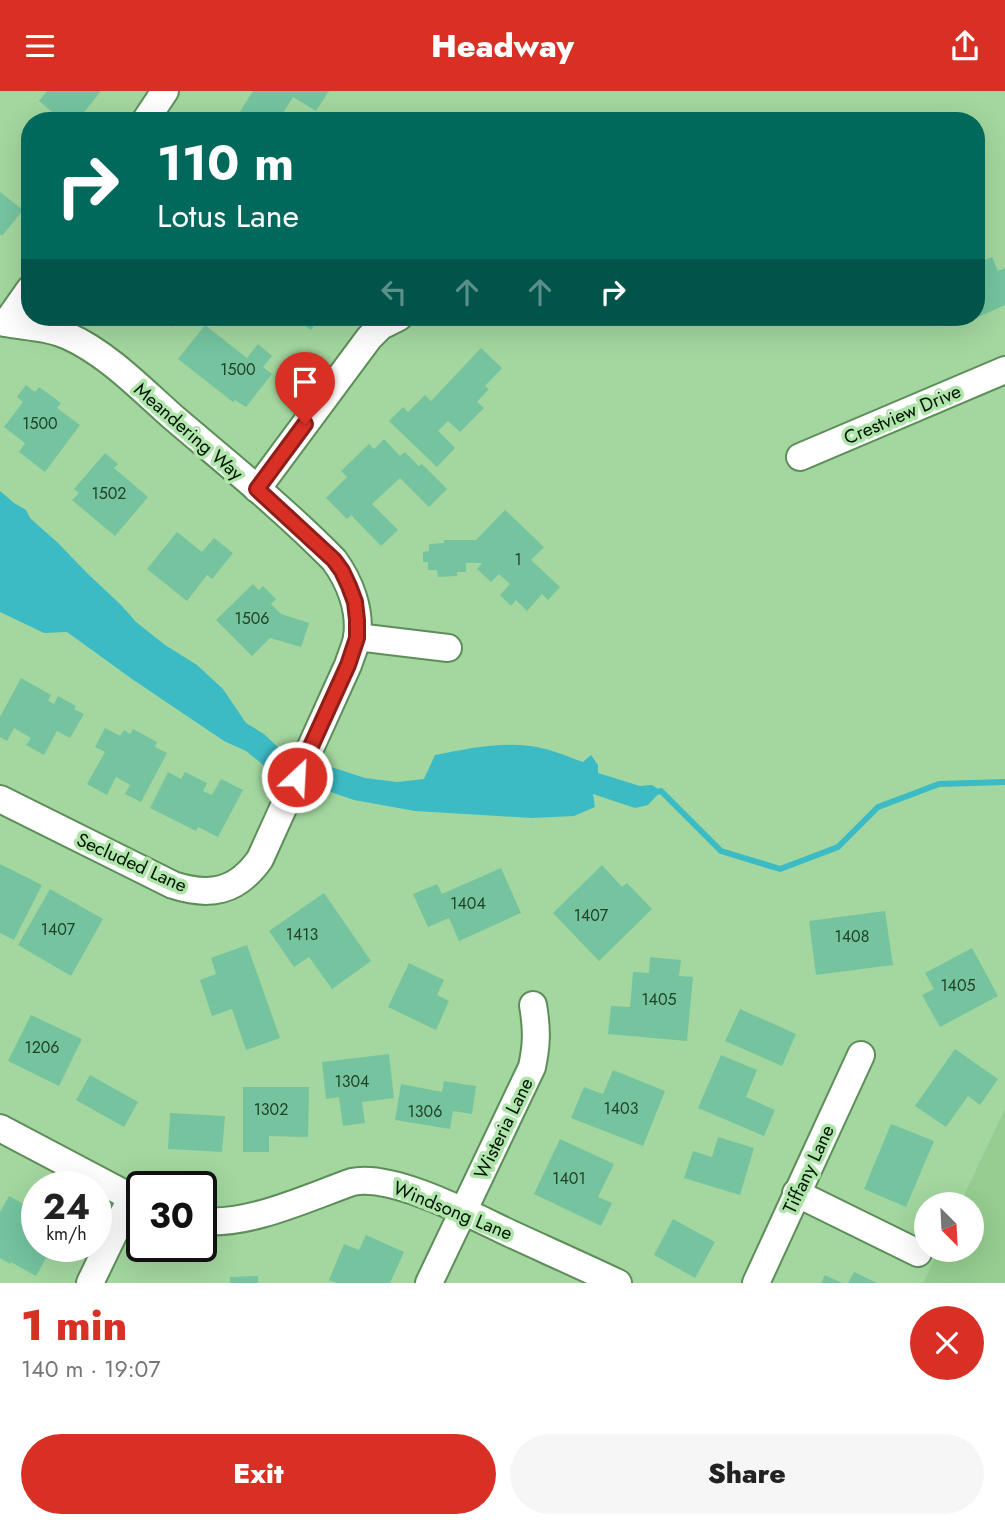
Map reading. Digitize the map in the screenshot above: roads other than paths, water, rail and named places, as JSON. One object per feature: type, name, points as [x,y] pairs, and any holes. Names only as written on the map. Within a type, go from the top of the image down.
[{"type":"street","points":[[151,112],[165,91]]},
{"type":"street","points":[[3,323],[21,300]]},
{"type":"street","name":"Meandering Way","points":[[3,323],[21,325]]},
{"type":"street","name":"Meandering Way","points":[[34,326],[67,336],[116,368],[257,489],[323,549],[342,571],[355,602],[357,638],[348,665],[260,859]]},
{"type":"street","points":[[257,489],[369,338],[382,326]]},
{"type":"street","name":"Crestview Drive","points":[[800,457],[1005,370]]},
{"type":"street","points":[[357,638],[448,648]]},
{"type":"street","name":"Secluded Lane","points":[[0,799],[184,889],[210,890],[234,885],[243,879],[260,859]]},
{"type":"street","name":"Wisteria Lane","points":[[429,1283],[532,1067],[537,1046],[533,1005]]},
{"type":"street","name":"Tiffany Lane","points":[[756,1283],[861,1055]]},
{"type":"street","points":[[0,1128],[126,1194]]},
{"type":"street","name":"Windsong Lane","points":[[217,1222],[242,1219],[360,1180],[378,1181],[402,1187],[462,1211],[618,1283]]},
{"type":"street","points":[[796,1193],[914,1251]]},
{"type":"street","points":[[90,1283],[126,1219]]},
{"type":"water","points":[[0,491],[26,510],[30,518],[136,622],[197,665],[223,689],[246,723],[264,734],[282,751],[365,778],[397,782],[424,779],[435,755],[471,748],[530,746],[583,762],[591,755],[598,765],[598,773],[640,786],[652,785],[661,791],[648,805],[635,808],[593,794],[595,807],[574,816],[532,818],[415,811],[354,800],[272,772],[246,751],[224,741],[67,632],[44,633],[0,612]]},
{"type":"waterway","points":[[653,793],[661,791],[721,851],[780,869],[838,847],[878,807],[939,784],[1005,782]]}]
